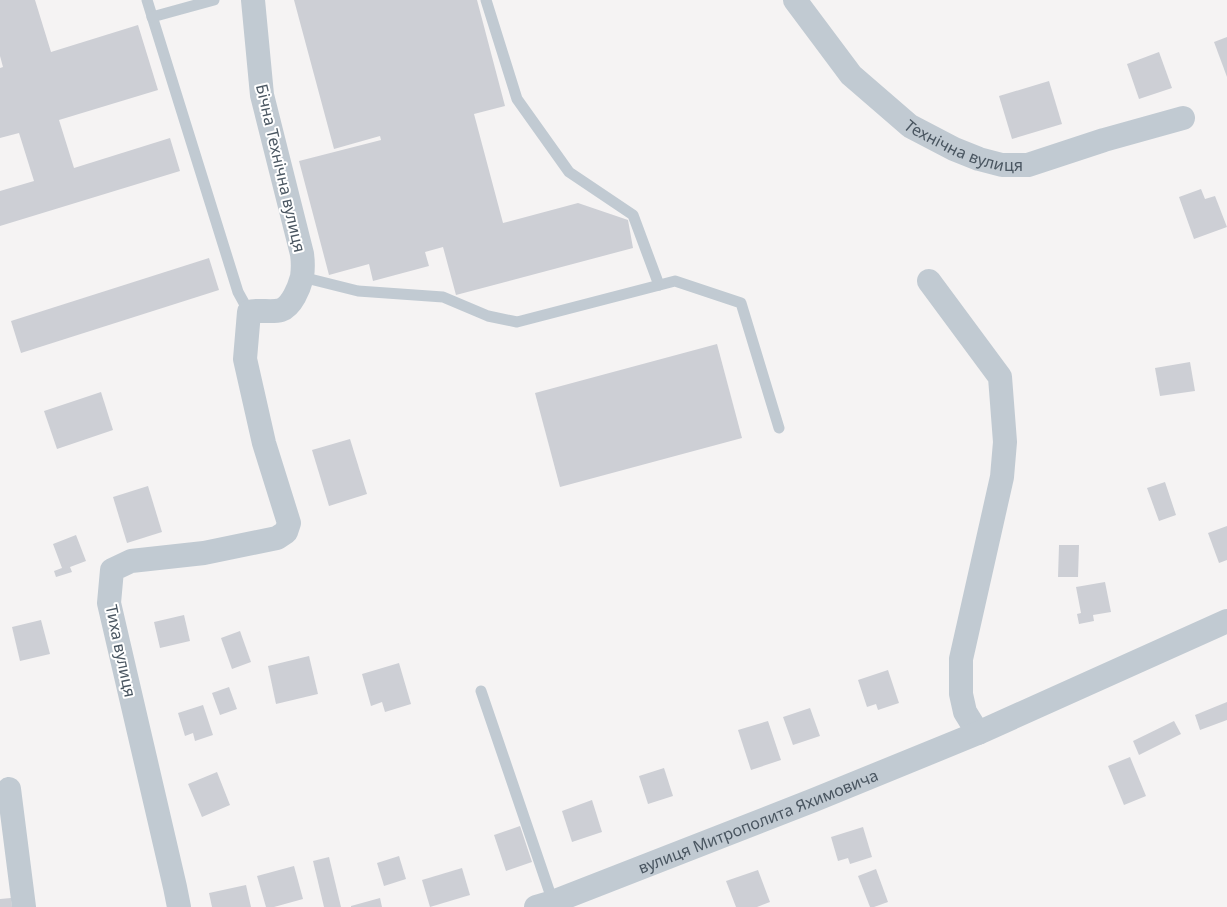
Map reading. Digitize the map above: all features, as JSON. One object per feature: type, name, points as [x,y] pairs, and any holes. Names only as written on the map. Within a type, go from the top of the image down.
[{"type":"street","name":"Бічна Технічна вулиця","points":[[249,312],[255,310],[279,310],[288,306],[302,277],[303,265],[302,254],[262,95],[253,0]]},
{"type":"street","name":"Технічна вулиця","points":[[795,0],[851,75],[910,126],[954,149],[979,159],[1002,165],[1028,165],[1104,140],[1184,118]]},
{"type":"street","points":[[929,281],[1000,378],[1005,442],[1002,477],[960,659],[961,694],[966,712],[978,733]]},
{"type":"street","name":"Тиха вулиця","points":[[179,907],[109,603],[112,570],[131,560],[204,553],[277,538],[286,532],[289,523],[264,443],[246,358],[249,312]]},
{"type":"street","name":"вулиця Митрополита Яхимовича","points":[[544,904],[814,800],[978,733],[1227,621]]},
{"type":"street","points":[[9,789],[24,907]]},
{"type":"lane","points":[[147,0],[238,292],[249,312]]},
{"type":"lane","points":[[152,17],[214,0]]},
{"type":"lane","points":[[486,0],[517,100],[569,172],[633,215],[659,285]]},
{"type":"lane","points":[[302,277],[358,291],[443,298],[488,316],[517,322],[675,281],[741,303],[779,428]]},
{"type":"lane","points":[[481,691],[544,904]]},
{"type":"building","points":[[0,0],[35,0],[51,52],[138,25],[158,90],[59,120],[74,168],[170,138],[180,171],[0,226],[0,191],[34,181],[19,133],[0,138],[0,68],[3,67],[0,56]]},
{"type":"building","points":[[294,0],[477,0],[505,106],[474,114],[503,223],[578,203],[628,220],[633,248],[456,295],[443,247],[425,252],[429,266],[373,281],[369,264],[329,275],[299,161],[381,140],[380,136],[334,149]]},
{"type":"building","points":[[1227,37],[1227,77],[1214,42]]},
{"type":"building","points":[[1159,52],[1172,88],[1139,99],[1127,64]]},
{"type":"building","points":[[1049,81],[1062,124],[1012,139],[999,96]]},
{"type":"building","points":[[1201,189],[1205,199],[1215,196],[1227,227],[1194,239],[1179,197]]},
{"type":"building","points":[[209,258],[219,290],[21,353],[11,321]]},
{"type":"building","points":[[717,344],[742,438],[560,487],[535,393]]},
{"type":"building","points":[[1190,362],[1195,391],[1160,396],[1155,368]]},
{"type":"building","points":[[101,392],[113,430],[57,449],[44,411]]},
{"type":"building","points":[[350,439],[367,494],[329,506],[312,450]]},
{"type":"building","points":[[1165,482],[1176,515],[1159,521],[1147,488]]},
{"type":"building","points":[[148,486],[162,532],[127,543],[113,497]]},
{"type":"building","points":[[1227,526],[1227,560],[1219,563],[1208,533]]},
{"type":"building","points":[[76,535],[86,561],[70,567],[72,572],[56,577],[54,571],[62,568],[53,544]]},
{"type":"building","points":[[1059,545],[1079,545],[1078,577],[1058,577]]},
{"type":"building","points":[[1105,582],[1111,612],[1093,615],[1094,621],[1079,624],[1077,614],[1081,613],[1076,587]]},
{"type":"building","points":[[184,615],[190,641],[160,648],[154,622]]},
{"type":"building","points":[[41,620],[50,654],[20,661],[12,627]]},
{"type":"building","points":[[240,631],[251,662],[232,669],[221,638]]},
{"type":"building","points":[[309,656],[318,694],[276,704],[268,666]]},
{"type":"building","points":[[399,663],[411,704],[385,712],[382,702],[371,706],[362,674]]},
{"type":"building","points":[[888,670],[899,703],[878,710],[876,704],[867,707],[858,680]]},
{"type":"building","points":[[229,687],[237,709],[220,715],[212,693]]},
{"type":"building","points":[[1227,702],[1227,720],[1200,730],[1195,715]]},
{"type":"building","points":[[203,705],[213,735],[195,741],[193,733],[185,736],[178,713]]},
{"type":"building","points":[[810,708],[820,736],[793,745],[783,717]]},
{"type":"building","points":[[768,721],[781,760],[751,770],[738,730]]},
{"type":"building","points":[[1174,721],[1181,734],[1139,755],[1133,741]]},
{"type":"building","points":[[1130,757],[1146,796],[1124,805],[1108,766]]},
{"type":"building","points":[[664,768],[673,796],[648,804],[639,776]]},
{"type":"building","points":[[217,772],[230,805],[202,817],[188,784]]},
{"type":"building","points":[[592,800],[602,832],[572,842],[562,811]]},
{"type":"building","points":[[520,826],[532,862],[506,871],[494,835]]},
{"type":"building","points":[[863,827],[872,857],[850,864],[848,858],[838,861],[831,837]]},
{"type":"building","points":[[399,856],[406,879],[384,886],[377,863]]},
{"type":"building","points":[[329,857],[341,907],[324,907],[313,861]]},
{"type":"building","points":[[294,866],[303,899],[274,907],[266,907],[257,876]]},
{"type":"building","points":[[462,868],[470,895],[430,907],[422,880]]},
{"type":"building","points":[[876,869],[888,902],[870,907],[858,876]]},
{"type":"building","points":[[758,870],[770,902],[757,907],[736,907],[726,881]]},
{"type":"building","points":[[246,885],[251,907],[212,907],[209,893]]},
{"type":"building","points":[[11,898],[12,907],[0,907],[0,899]]},
{"type":"building","points":[[380,898],[382,907],[351,907],[351,906]]}]
